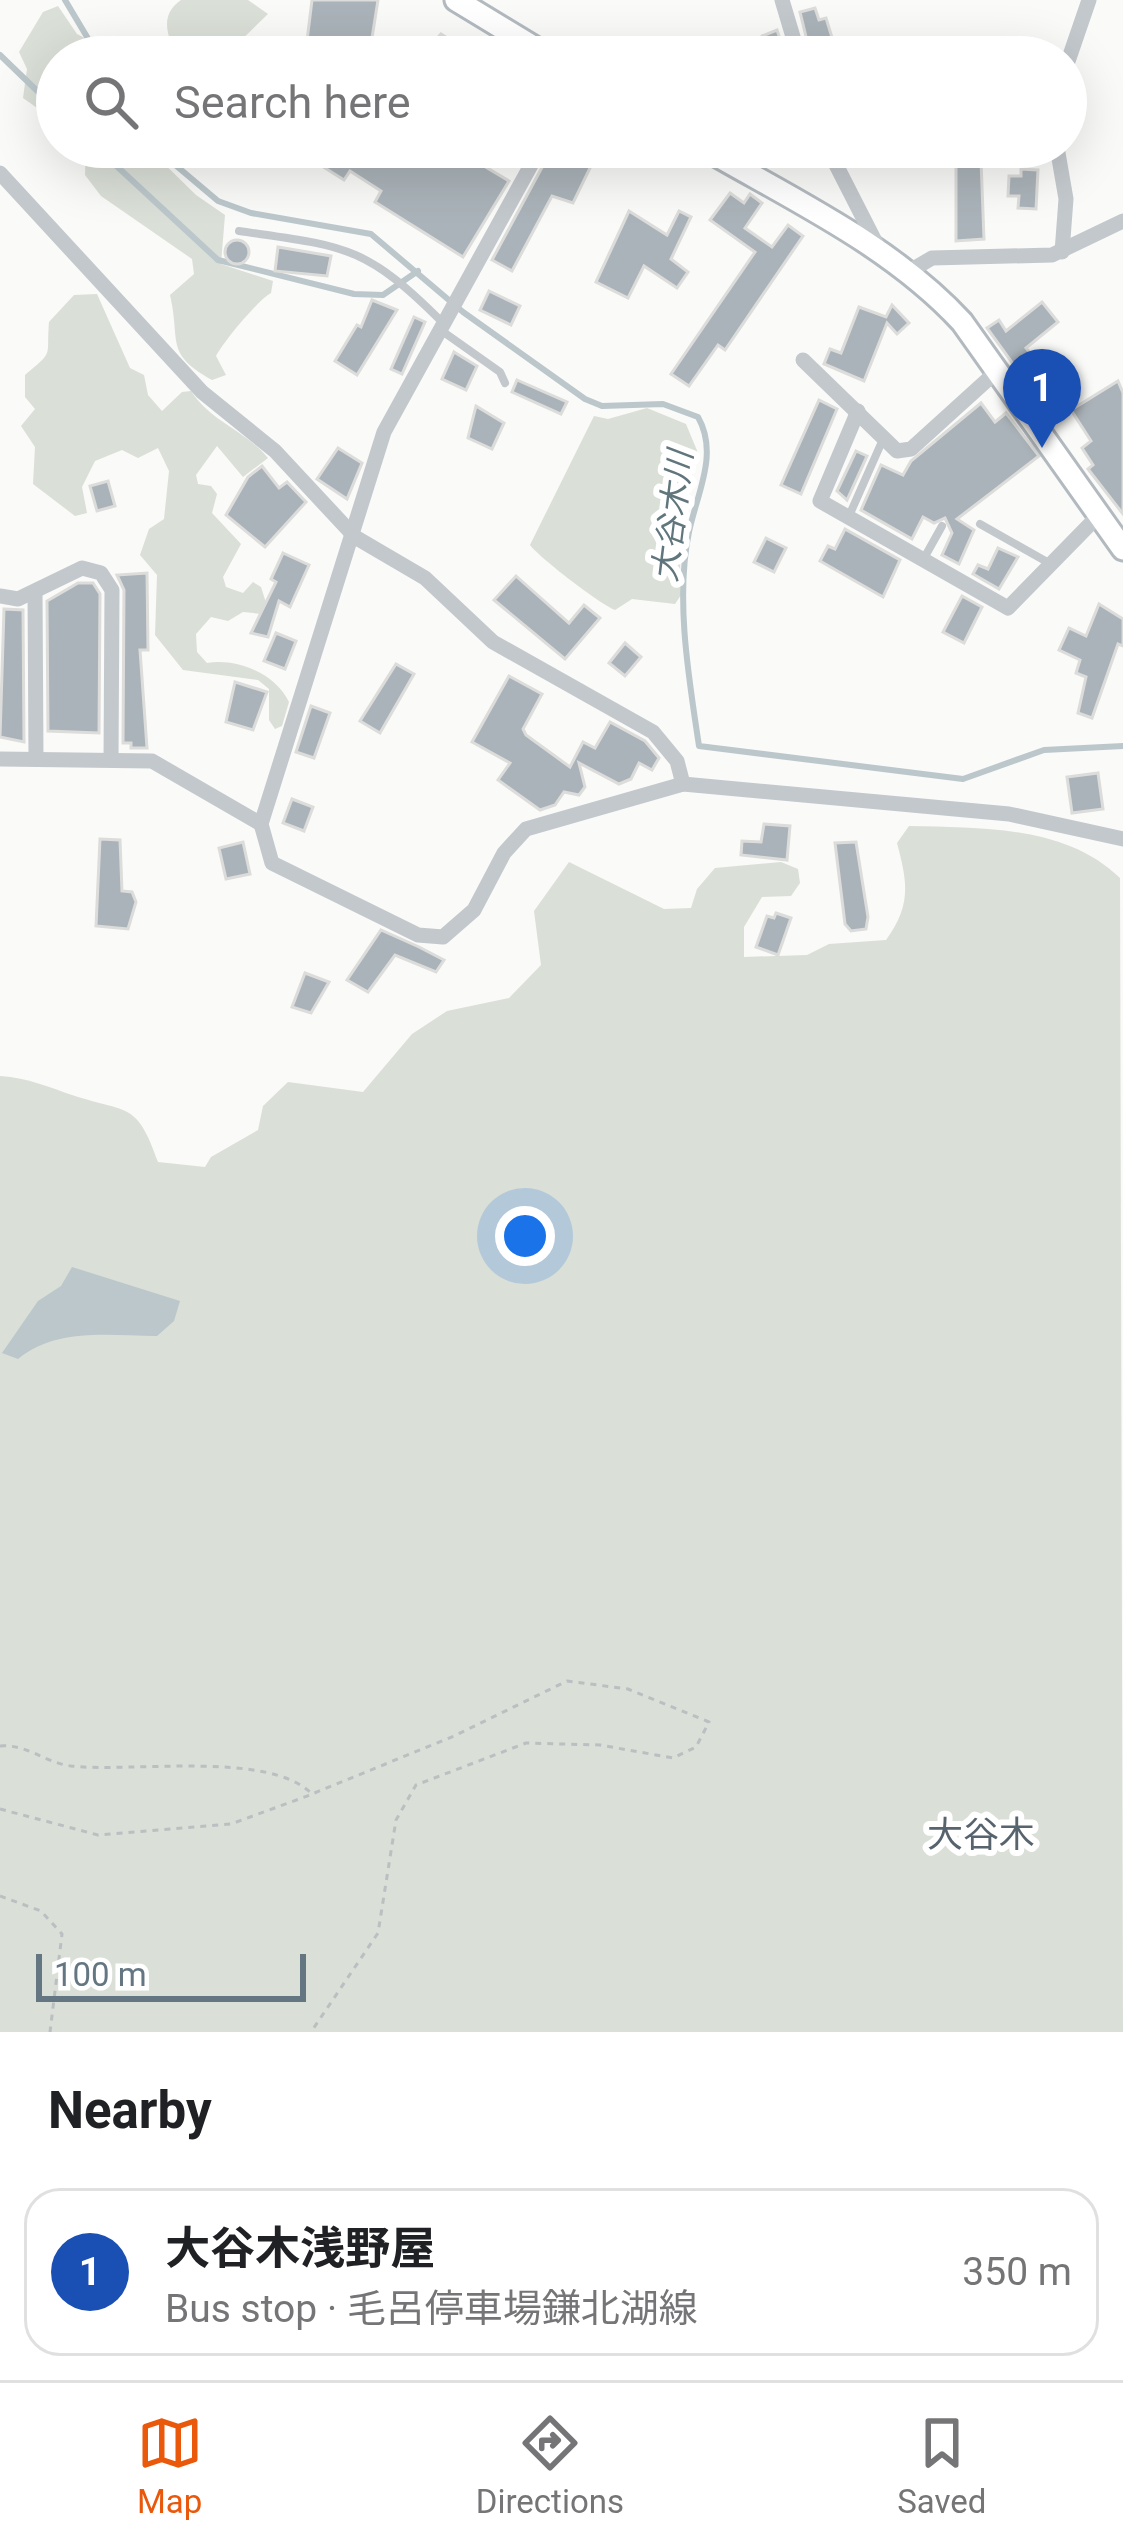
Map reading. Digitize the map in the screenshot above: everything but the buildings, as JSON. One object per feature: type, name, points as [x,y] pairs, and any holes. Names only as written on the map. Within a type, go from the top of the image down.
[{"type":"main road","points":[[456,0],[515,36]]},
{"type":"main road","points":[[738,168],[880,252],[962,322],[1123,549]]},
{"type":"street","points":[[782,0],[793,36]]},
{"type":"street","points":[[1077,36],[1089,0]]},
{"type":"street","points":[[529,168],[384,432],[355,537],[261,824],[266,853],[281,871],[418,934],[443,937],[474,910],[504,853],[526,829],[682,784],[1010,814],[1123,839]]},
{"type":"street","points":[[838,168],[880,252]]},
{"type":"street","points":[[1061,168],[1066,199],[1062,252]]},
{"type":"street","points":[[0,173],[202,392],[274,451],[355,537],[425,578],[494,642],[653,732],[677,761],[682,784]]},
{"type":"street","points":[[908,272],[932,258],[1062,252],[1123,221]]},
{"type":"street","points":[[803,360],[897,451],[911,449],[996,372]]},
{"type":"street","points":[[859,411],[820,502],[1008,608],[1099,515]]},
{"type":"street","points":[[0,596],[18,599],[82,568],[101,573],[112,590],[111,760]]},
{"type":"street","points":[[34,592],[36,758]]},
{"type":"street","points":[[0,759],[111,760],[166,767],[261,824]]},
{"type":"lane","points":[[239,231],[355,250],[410,290],[500,372],[505,382]]},
{"type":"lane","points":[[848,518],[884,437]]},
{"type":"lane","points":[[980,524],[1050,564]]},
{"type":"lane","points":[[923,560],[942,526]]},
{"type":"path","points":[[0,1809],[98,1835],[231,1824],[454,1736],[567,1681],[628,1689],[709,1722],[696,1747],[673,1758],[599,1745],[526,1743],[416,1785],[395,1820],[378,1933],[310,2032]]},
{"type":"path","points":[[0,1746],[25,1746],[53,1763],[82,1767],[207,1765],[286,1780],[312,1794]]},
{"type":"path","points":[[0,1896],[41,1911],[62,1934],[50,2032]]},
{"type":"shaded area","points":[[181,0],[248,0],[268,14],[245,36],[169,36],[168,31],[171,9]]},
{"type":"shaded area","points":[[58,6],[81,36],[36,36],[36,107],[23,98],[27,69],[19,52],[43,12]]},
{"type":"shaded area","points":[[85,168],[168,168],[225,215],[221,264],[273,281],[271,293],[216,356],[226,375],[212,380],[197,371],[177,345],[170,295],[194,274],[192,259],[101,196],[85,175]]},
{"type":"shaded area","points":[[97,294],[130,368],[144,375],[148,395],[162,411],[182,392],[191,391],[268,458],[243,477],[217,446],[196,475],[198,484],[211,486],[217,494],[212,513],[241,544],[223,577],[226,587],[243,593],[253,582],[261,587],[268,609],[262,614],[243,612],[228,621],[211,617],[196,634],[197,652],[207,663],[254,670],[283,692],[289,702],[282,726],[275,729],[269,720],[269,689],[258,680],[183,670],[155,635],[157,575],[140,555],[149,529],[164,519],[169,471],[158,448],[138,458],[122,450],[95,461],[82,487],[87,513],[75,516],[33,484],[35,447],[21,426],[35,409],[25,397],[25,375],[47,353],[49,322],[74,295]]},
{"type":"shaded area","points":[[647,408],[686,424],[698,453],[679,524],[681,595],[675,604],[632,599],[615,610],[571,581],[530,545],[594,416],[608,419]]},
{"type":"shaded area","points":[[909,826],[993,829],[1048,839],[1098,861],[1120,878],[1123,2032],[0,2032],[0,1076],[119,1108],[143,1128],[158,1162],[205,1167],[211,1157],[258,1130],[263,1106],[288,1082],[363,1092],[412,1034],[447,1011],[509,998],[541,965],[534,911],[569,862],[664,909],[691,908],[697,889],[715,868],[781,862],[798,869],[800,883],[791,896],[762,897],[744,927],[744,957],[807,955],[829,944],[886,940],[903,905],[905,882],[897,843]]},
{"type":"shaded area","points":[[72,1267],[180,1301],[174,1321],[157,1336],[84,1336],[50,1342],[18,1359],[2,1353],[38,1301],[61,1286]]},
{"type":"waterway","name":"大谷木川","points":[[65,0],[86,36]]},
{"type":"waterway","points":[[0,55],[36,90]]},
{"type":"waterway","points":[[119,168],[218,260],[354,294],[383,295],[418,271]]},
{"type":"waterway","name":"大谷木川","points":[[179,168],[218,201],[251,213],[371,234],[463,312],[585,399],[602,406],[663,404],[698,417],[707,445],[706,459],[683,584],[699,746],[963,779],[1044,750],[1123,746]]},
{"type":"place","name":"大谷木浅野屋","points":[[1042,448]]},
{"type":"district","name":"大谷木","points":[[981,1834]]}]
